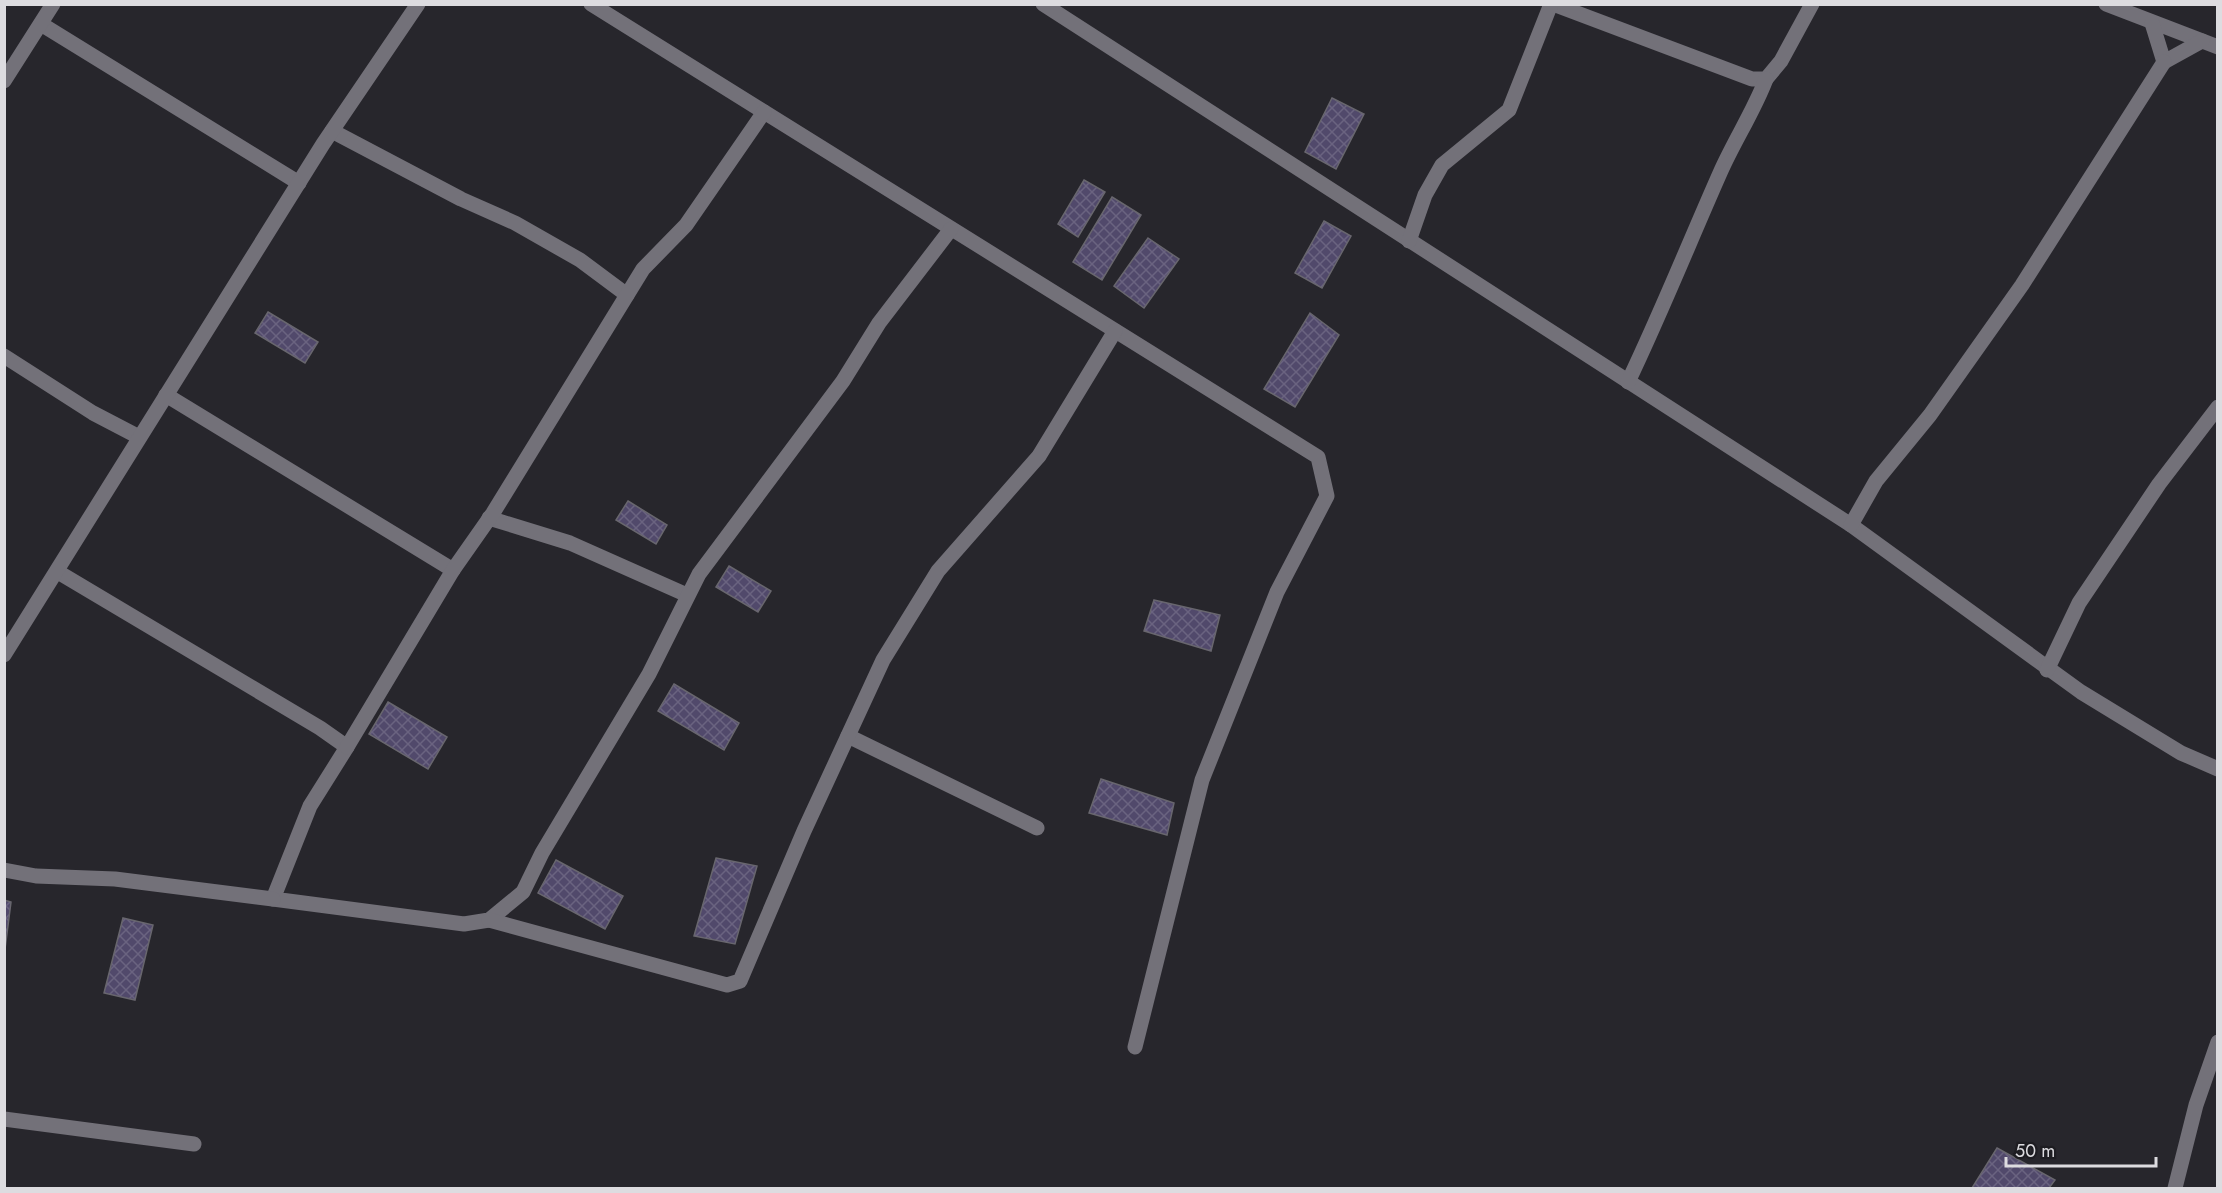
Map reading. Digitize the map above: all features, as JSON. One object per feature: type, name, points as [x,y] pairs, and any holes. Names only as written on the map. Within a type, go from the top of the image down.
[{"type":"street","points":[[4,81],[53,4]]},
{"type":"street","points":[[4,655],[58,572],[139,437],[332,130],[418,4]]},
{"type":"street","points":[[591,4],[1318,457],[1327,496],[1277,592],[1202,780],[1135,1047]]},
{"type":"street","points":[[1043,4],[1408,242],[1851,525],[2048,670],[2181,753],[2217,769]]},
{"type":"street","points":[[1408,242],[1425,195],[1442,165],[1509,110],[1552,4],[1743,78],[1766,79]]},
{"type":"street","points":[[1628,382],[1732,147],[1766,79],[1782,61],[1812,4]]},
{"type":"street","points":[[2106,4],[2217,47]]},
{"type":"street","points":[[2152,23],[2164,62]]},
{"type":"street","points":[[41,24],[299,183]]},
{"type":"street","points":[[1851,525],[1876,482],[1930,415],[2022,285],[2164,62],[2202,41]]},
{"type":"street","points":[[273,898],[310,806],[453,570],[489,518],[643,269],[686,225],[764,112]]},
{"type":"street","points":[[332,130],[461,199],[515,223],[580,260],[627,295]]},
{"type":"street","points":[[489,920],[523,892],[542,854],[649,674],[699,574],[843,381],[879,323],[951,229]]},
{"type":"street","points":[[4,870],[36,876],[115,879],[464,924],[489,920],[727,985],[740,981],[883,660],[938,571],[1039,456],[1115,331]]},
{"type":"street","points":[[4,356],[93,413],[139,437]]},
{"type":"street","points":[[166,395],[453,570]]},
{"type":"street","points":[[2048,670],[2079,603],[2159,484],[2217,407]]},
{"type":"street","points":[[489,518],[570,543],[687,595]]},
{"type":"street","points":[[58,572],[320,728],[347,747]]},
{"type":"street","points":[[848,736],[1036,828]]},
{"type":"street","points":[[2175,1188],[2196,1105],[2217,1042]]},
{"type":"street","points":[[4,1119],[194,1144]]},
{"type":"building","points":[[1332,98],[1364,114],[1336,169],[1305,152]]},
{"type":"building","points":[[1084,180],[1105,192],[1078,237],[1058,224]]},
{"type":"building","points":[[1112,197],[1141,215],[1102,280],[1073,262]]},
{"type":"building","points":[[1324,221],[1351,236],[1322,288],[1295,273]]},
{"type":"building","points":[[1148,238],[1179,259],[1144,308],[1114,286]]},
{"type":"building","points":[[268,312],[318,342],[305,363],[255,333]]},
{"type":"building","points":[[1310,313],[1339,335],[1295,407],[1264,389]]},
{"type":"building","points":[[628,501],[667,525],[656,544],[616,520]]},
{"type":"building","points":[[729,566],[771,591],[758,612],[716,587]]},
{"type":"building","points":[[1154,600],[1220,615],[1211,651],[1144,631]]},
{"type":"building","points":[[674,684],[739,723],[724,750],[658,711]]},
{"type":"building","points":[[388,702],[447,737],[428,769],[369,734]]},
{"type":"building","points":[[1101,779],[1174,803],[1167,835],[1089,813]]},
{"type":"building","points":[[716,858],[757,866],[735,944],[694,936]]},
{"type":"building","points":[[556,860],[623,896],[605,929],[538,893]]},
{"type":"building","points":[[4,900],[11,902],[4,957]]},
{"type":"building","points":[[123,918],[153,925],[135,1000],[104,993]]},
{"type":"building","points":[[1997,1148],[2055,1180],[2049,1188],[1972,1188]]}]
